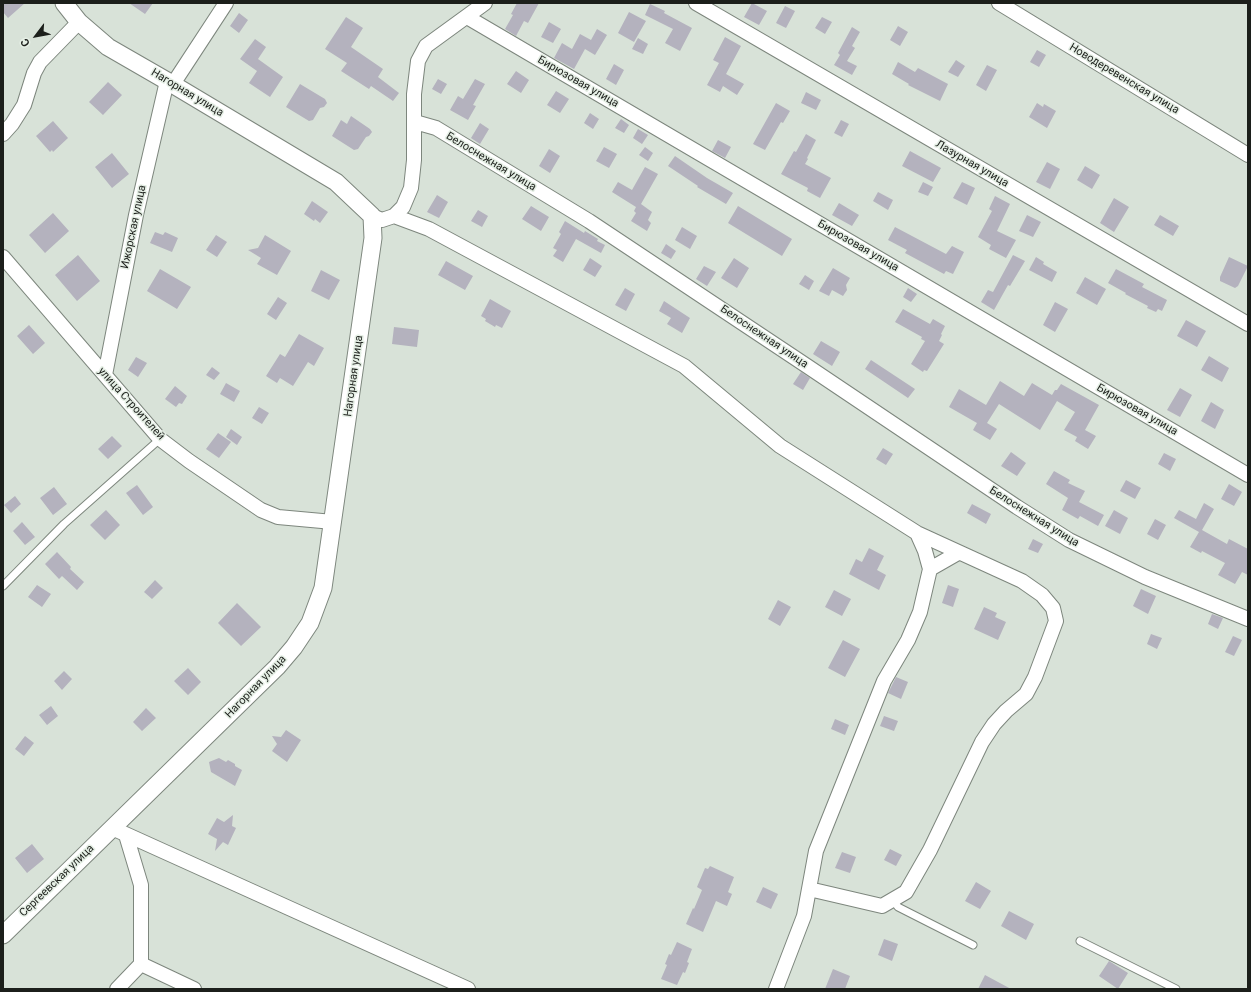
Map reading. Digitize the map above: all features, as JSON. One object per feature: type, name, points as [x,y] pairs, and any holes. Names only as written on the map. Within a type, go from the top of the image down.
[{"type":"street","name":"Нагорная улица","points":[[64,3],[79,22],[108,47],[170,82],[336,182],[372,216],[372,238],[323,588],[310,623],[294,647],[277,668],[119,831]]},
{"type":"street","name":"Ижорская улица","points":[[104,375],[136,215],[170,82],[226,3]]},
{"type":"street","points":[[372,216],[382,220],[394,216],[403,207],[411,188],[414,160],[414,94],[418,61],[426,46],[484,3]]},
{"type":"street","name":"Лазурная улица","points":[[696,3],[1248,324]]},
{"type":"street","name":"Новодеревенская улица","points":[[999,3],[1248,155]]},
{"type":"street","name":"Бирюзовая улица","points":[[467,17],[1248,475]]},
{"type":"street","points":[[3,134],[12,124],[24,105],[34,73],[40,62],[79,22]]},
{"type":"street","name":"Белоснежная улица","points":[[415,122],[436,128],[589,221],[1003,499],[1069,540],[1145,577],[1248,619]]},
{"type":"street","points":[[394,216],[429,229],[684,366],[780,446],[917,533],[1022,581],[1042,595],[1053,608],[1056,621],[1035,677],[1026,694],[1006,711],[994,724],[982,742],[934,843],[906,892],[882,906],[809,889]]},
{"type":"street","name":"улица Строителей","points":[[3,257],[160,439],[189,461],[261,510],[278,517],[333,522]]},
{"type":"street","points":[[776,989],[804,916],[816,851],[884,681],[908,640],[920,612],[930,569],[925,551],[917,533]]},
{"type":"street","points":[[930,569],[958,553]]},
{"type":"street","points":[[117,989],[141,964],[140,885],[119,831]]},
{"type":"street","points":[[119,831],[468,989]]},
{"type":"street","name":"Сергеевская улица","points":[[3,935],[119,831]]},
{"type":"street","points":[[141,964],[194,989]]},
{"type":"lane","points":[[3,586],[64,524],[160,439]]},
{"type":"lane","points":[[893,900],[898,907],[974,945]]},
{"type":"lane","points":[[1080,941],[1176,989]]},
{"type":"building","points":[[3,3],[25,3],[8,18],[3,12]]},
{"type":"building","points":[[129,3],[153,3],[145,14]]},
{"type":"building","points":[[517,3],[539,3],[528,23],[524,21],[516,36],[505,29],[513,15],[511,14]]},
{"type":"building","points":[[752,3],[767,11],[759,25],[744,17]]},
{"type":"building","points":[[650,4],[665,11],[664,13],[692,28],[680,51],[665,43],[673,29],[645,15]]},
{"type":"building","points":[[785,6],[795,11],[786,28],[776,23]]},
{"type":"building","points":[[629,12],[646,21],[634,42],[618,33]]},
{"type":"building","points":[[239,13],[248,20],[239,33],[230,26]]},
{"type":"building","points":[[346,17],[363,28],[351,47],[383,69],[378,77],[399,93],[393,101],[371,86],[369,89],[341,71],[347,63],[325,49]]},
{"type":"building","points":[[822,17],[832,22],[825,34],[815,28]]},
{"type":"building","points":[[549,22],[561,29],[553,43],[541,37]]},
{"type":"building","points":[[898,26],[908,32],[900,46],[890,40]]},
{"type":"building","points":[[852,27],[860,32],[852,46],[855,48],[847,61],[857,66],[852,75],[834,65],[840,55],[838,53]]},
{"type":"building","points":[[597,29],[607,35],[595,55],[585,49],[574,69],[554,58],[562,43],[572,49],[580,34],[591,40]]},
{"type":"building","points":[[725,37],[741,46],[726,74],[744,84],[737,95],[723,86],[720,92],[707,85],[719,63],[713,60]]},
{"type":"building","points":[[638,38],[648,44],[643,54],[632,49]]},
{"type":"building","points":[[255,39],[266,47],[258,59],[283,77],[270,97],[249,83],[257,71],[240,59]]},
{"type":"building","points":[[1037,50],[1046,55],[1039,67],[1030,62]]},
{"type":"building","points":[[956,60],[965,66],[958,77],[948,72]]},
{"type":"building","points":[[898,62],[915,72],[918,68],[948,84],[940,101],[908,85],[909,84],[892,74]]},
{"type":"building","points":[[614,64],[624,70],[616,85],[606,79]]},
{"type":"building","points":[[987,65],[997,70],[986,91],[976,85]]},
{"type":"building","points":[[516,71],[529,80],[521,93],[507,84]]},
{"type":"building","points":[[438,79],[447,84],[441,94],[432,89]]},
{"type":"building","points":[[475,79],[485,84],[473,105],[476,106],[468,120],[450,110],[458,96],[463,99]]},
{"type":"building","points":[[108,82],[122,95],[103,115],[89,102]]},
{"type":"building","points":[[300,84],[325,99],[327,103],[324,107],[320,108],[313,120],[309,121],[286,107]]},
{"type":"building","points":[[556,91],[569,99],[560,113],[547,105]]},
{"type":"building","points":[[806,92],[821,100],[816,110],[801,103]]},
{"type":"building","points":[[776,103],[790,111],[783,123],[781,122],[765,150],[753,144]]},
{"type":"building","points":[[1037,103],[1043,107],[1044,104],[1056,111],[1047,128],[1029,117]]},
{"type":"building","points":[[590,113],[599,119],[593,129],[584,123]]},
{"type":"building","points":[[351,116],[372,132],[366,137],[358,149],[354,150],[332,136],[341,120],[347,124]]},
{"type":"building","points":[[621,119],[629,125],[624,133],[615,128]]},
{"type":"building","points":[[841,120],[849,124],[842,137],[834,133]]},
{"type":"building","points":[[53,121],[68,138],[53,152],[52,150],[50,152],[36,136]]},
{"type":"building","points":[[480,123],[489,129],[480,144],[471,138]]},
{"type":"building","points":[[638,129],[648,135],[642,144],[633,138]]},
{"type":"building","points":[[806,134],[816,140],[805,164],[831,178],[820,198],[807,191],[808,188],[781,174]]},
{"type":"building","points":[[718,140],[731,147],[725,158],[712,151]]},
{"type":"building","points":[[604,147],[617,154],[609,168],[596,161]]},
{"type":"building","points":[[645,147],[653,153],[648,161],[639,155]]},
{"type":"building","points":[[549,149],[560,156],[550,173],[539,166]]},
{"type":"building","points":[[910,151],[941,168],[933,182],[902,166]]},
{"type":"building","points":[[112,153],[129,174],[112,188],[95,167]]},
{"type":"building","points":[[675,156],[707,178],[733,193],[726,204],[697,187],[698,186],[668,166]]},
{"type":"building","points":[[1047,162],[1060,169],[1050,189],[1036,182]]},
{"type":"building","points":[[1085,166],[1100,175],[1092,189],[1077,180]]},
{"type":"building","points":[[645,167],[658,174],[641,204],[652,212],[648,220],[651,223],[647,231],[631,221],[636,213],[634,211],[636,207],[612,192],[618,182],[632,190]]},
{"type":"building","points":[[923,182],[933,187],[928,196],[918,192]]},
{"type":"building","points":[[962,182],[975,188],[967,205],[953,198]]},
{"type":"building","points":[[878,192],[893,200],[888,210],[873,201]]},
{"type":"building","points":[[437,195],[448,202],[439,218],[427,212]]},
{"type":"building","points":[[995,196],[1010,204],[997,231],[1016,240],[1006,258],[989,249],[991,245],[978,237],[992,211],[989,209]]},
{"type":"building","points":[[1114,198],[1129,207],[1114,232],[1100,223]]},
{"type":"building","points":[[312,201],[328,212],[320,223],[304,214]]},
{"type":"building","points":[[839,203],[859,215],[852,226],[832,215]]},
{"type":"building","points":[[531,206],[549,217],[541,231],[522,219]]},
{"type":"building","points":[[738,206],[792,239],[782,256],[728,223]]},
{"type":"building","points":[[478,210],[488,216],[482,227],[471,221]]},
{"type":"building","points":[[53,213],[69,231],[45,253],[29,235]]},
{"type":"building","points":[[1027,215],[1041,222],[1033,237],[1019,231]]},
{"type":"building","points":[[1160,215],[1179,226],[1173,236],[1154,225]]},
{"type":"building","points":[[565,221],[584,233],[585,231],[598,239],[597,241],[605,245],[601,253],[576,239],[563,262],[553,256],[557,250],[553,248],[561,234],[559,232]]},
{"type":"building","points":[[682,227],[697,236],[690,249],[675,240]]},
{"type":"building","points":[[895,227],[946,254],[952,246],[964,252],[953,274],[946,271],[944,274],[905,253],[907,250],[888,240]]},
{"type":"building","points":[[155,232],[163,235],[165,232],[178,238],[172,252],[150,243]]},
{"type":"building","points":[[216,235],[227,242],[217,257],[206,250]]},
{"type":"building","points":[[265,235],[291,251],[277,275],[257,264],[261,258],[248,250],[258,248]]},
{"type":"building","points":[[666,244],[676,251],[671,259],[661,253]]},
{"type":"building","points":[[78,255],[100,281],[77,301],[55,275]]},
{"type":"building","points":[[1013,255],[1025,261],[1010,286],[1008,285],[994,310],[981,302],[988,290],[993,292]]},
{"type":"building","points":[[1036,257],[1044,262],[1043,264],[1057,272],[1052,282],[1029,270]]},
{"type":"building","points":[[1229,257],[1248,266],[1238,286],[1235,288],[1220,281],[1220,277]]},
{"type":"building","points":[[590,258],[602,266],[595,277],[583,270]]},
{"type":"building","points":[[734,258],[749,268],[737,288],[721,278]]},
{"type":"building","points":[[446,261],[473,276],[465,290],[438,275]]},
{"type":"building","points":[[704,266],[716,272],[707,286],[696,279]]},
{"type":"building","points":[[833,268],[850,278],[846,285],[847,290],[843,296],[832,290],[829,296],[819,291]]},
{"type":"building","points":[[160,269],[191,287],[177,309],[147,291]]},
{"type":"building","points":[[1116,269],[1144,284],[1142,287],[1167,300],[1162,311],[1158,309],[1156,312],[1147,308],[1148,306],[1108,283]]},
{"type":"building","points":[[321,270],[340,280],[329,300],[311,291]]},
{"type":"building","points":[[805,275],[814,281],[809,290],[799,284]]},
{"type":"building","points":[[1085,277],[1106,289],[1097,305],[1076,293]]},
{"type":"building","points":[[625,288],[635,294],[626,311],[615,305]]},
{"type":"building","points":[[908,288],[917,294],[911,302],[903,297]]},
{"type":"building","points":[[278,297],[287,303],[276,320],[267,314]]},
{"type":"building","points":[[490,299],[511,311],[502,328],[496,325],[495,327],[485,321],[486,319],[481,316]]},
{"type":"building","points":[[664,301],[690,318],[682,333],[667,324],[671,318],[659,311]]},
{"type":"building","points":[[1055,302],[1068,309],[1055,332],[1043,325]]},
{"type":"building","points":[[903,309],[930,324],[933,319],[945,326],[939,341],[944,344],[927,371],[924,370],[923,372],[911,364],[925,341],[921,339],[922,337],[895,322]]},
{"type":"building","points":[[1186,320],[1206,331],[1197,347],[1177,336]]},
{"type":"building","points":[[29,325],[45,343],[33,354],[17,336]]},
{"type":"building","points":[[394,327],[419,330],[417,347],[392,344]]},
{"type":"building","points":[[299,334],[324,348],[314,366],[308,362],[293,386],[280,378],[277,383],[266,376],[280,354],[285,357]]},
{"type":"building","points":[[821,341],[840,352],[832,366],[813,354]]},
{"type":"building","points":[[1209,356],[1229,368],[1222,382],[1201,370]]},
{"type":"building","points":[[136,357],[147,363],[138,377],[128,370]]},
{"type":"building","points":[[871,360],[915,389],[908,398],[865,369]]},
{"type":"building","points":[[212,367],[220,373],[214,380],[206,375]]},
{"type":"building","points":[[801,372],[810,378],[803,390],[793,384]]},
{"type":"building","points":[[1000,381],[1024,396],[1032,383],[1052,395],[1061,384],[1099,405],[1085,430],[1096,436],[1088,449],[1075,441],[1077,437],[1064,430],[1075,412],[1057,401],[1040,430],[999,404],[987,423],[997,429],[990,440],[973,430],[977,423],[949,407],[959,389],[986,405]]},
{"type":"building","points":[[226,383],[240,391],[234,402],[220,394]]},
{"type":"building","points":[[175,386],[187,396],[182,404],[179,403],[176,407],[165,399]]},
{"type":"building","points":[[1180,388],[1192,395],[1180,417],[1167,410]]},
{"type":"building","points":[[1211,402],[1224,410],[1215,429],[1201,421]]},
{"type":"building","points":[[259,407],[269,413],[262,424],[252,418]]},
{"type":"building","points":[[231,429],[242,437],[237,445],[226,437]]},
{"type":"building","points":[[218,433],[231,442],[219,458],[206,449]]},
{"type":"building","points":[[112,436],[122,446],[108,459],[98,449]]},
{"type":"building","points":[[883,448],[893,454],[886,465],[876,459]]},
{"type":"building","points":[[1011,452],[1026,463],[1017,476],[1001,466]]},
{"type":"building","points":[[1164,453],[1176,459],[1170,471],[1158,464]]},
{"type":"building","points":[[1054,471],[1070,480],[1068,483],[1085,491],[1079,502],[1104,515],[1098,526],[1080,516],[1078,519],[1062,510],[1068,498],[1046,484]]},
{"type":"building","points":[[1126,480],[1141,488],[1135,499],[1120,491]]},
{"type":"building","points":[[1229,484],[1242,492],[1234,506],[1221,499]]},
{"type":"building","points":[[137,485],[153,507],[143,515],[126,493]]},
{"type":"building","points":[[54,487],[67,504],[53,515],[40,498]]},
{"type":"building","points":[[15,496],[21,504],[11,513],[4,505]]},
{"type":"building","points":[[1204,503],[1214,509],[1202,530],[1227,544],[1229,539],[1248,549],[1248,575],[1242,572],[1235,584],[1218,575],[1225,563],[1202,551],[1201,553],[1190,547],[1199,532],[1174,518],[1179,510],[1196,519]]},
{"type":"building","points":[[972,504],[991,514],[986,524],[967,513]]},
{"type":"building","points":[[106,510],[120,525],[105,540],[90,525]]},
{"type":"building","points":[[1114,510],[1128,518],[1120,534],[1105,526]]},
{"type":"building","points":[[1155,519],[1166,525],[1158,540],[1147,534]]},
{"type":"building","points":[[22,522],[35,537],[25,545],[13,531]]},
{"type":"building","points":[[1033,539],[1043,544],[1038,553],[1028,549]]},
{"type":"building","points":[[869,548],[884,556],[877,570],[886,575],[879,590],[849,574],[856,559],[862,562]]},
{"type":"building","points":[[57,552],[71,567],[70,569],[84,582],[77,590],[62,576],[59,579],[45,564]]},
{"type":"building","points":[[155,580],[163,588],[152,599],[144,592]]},
{"type":"building","points":[[37,585],[51,594],[42,607],[28,597]]},
{"type":"building","points":[[948,585],[959,589],[953,607],[942,603]]},
{"type":"building","points":[[1141,589],[1156,596],[1148,614],[1133,606]]},
{"type":"building","points":[[834,590],[851,599],[842,616],[825,607]]},
{"type":"building","points":[[778,600],[791,607],[780,626],[768,619]]},
{"type":"building","points":[[237,603],[261,627],[241,646],[218,623]]},
{"type":"building","points":[[984,607],[997,613],[995,617],[1006,622],[998,640],[974,629]]},
{"type":"building","points":[[1212,614],[1223,618],[1218,629],[1208,624]]},
{"type":"building","points":[[1151,634],[1162,638],[1157,649],[1147,644]]},
{"type":"building","points":[[1233,636],[1242,640],[1234,656],[1225,652]]},
{"type":"building","points":[[843,640],[860,649],[845,677],[828,668]]},
{"type":"building","points":[[188,668],[201,682],[188,695],[174,681]]},
{"type":"building","points":[[64,671],[72,679],[62,690],[54,681]]},
{"type":"building","points":[[896,677],[908,682],[901,699],[888,693]]},
{"type":"building","points":[[51,706],[58,716],[47,725],[39,715]]},
{"type":"building","points":[[146,708],[156,718],[142,731],[133,722]]},
{"type":"building","points":[[884,716],[898,721],[894,731],[880,726]]},
{"type":"building","points":[[835,719],[849,725],[845,735],[831,729]]},
{"type":"building","points":[[286,730],[301,740],[287,762],[272,751],[277,744],[272,736],[281,737]]},
{"type":"building","points":[[25,736],[34,743],[24,756],[15,749]]},
{"type":"building","points":[[219,758],[226,762],[228,760],[242,770],[235,786],[211,772],[209,762]]},
{"type":"building","points":[[233,815],[232,826],[236,828],[228,845],[223,842],[215,851],[217,839],[208,834],[217,818],[224,822]]},
{"type":"building","points":[[32,844],[44,859],[27,873],[15,858]]},
{"type":"building","points":[[890,849],[902,855],[896,866],[884,860]]},
{"type":"building","points":[[842,852],[856,857],[850,873],[835,868]]},
{"type":"building","points":[[710,866],[734,877],[728,892],[732,894],[727,906],[716,901],[703,932],[686,924],[702,890],[697,887],[705,868],[708,869]]},
{"type":"building","points":[[976,882],[991,891],[980,909],[965,901]]},
{"type":"building","points":[[763,887],[778,894],[771,909],[756,902]]},
{"type":"building","points":[[1009,911],[1034,924],[1026,940],[1001,926]]},
{"type":"building","points":[[884,939],[898,944],[892,961],[878,955]]},
{"type":"building","points":[[677,942],[692,949],[685,973],[683,972],[677,985],[661,979],[667,965],[665,964],[669,954],[671,955]]},
{"type":"building","points":[[1109,961],[1128,973],[1118,989],[1099,976]]},
{"type":"building","points":[[833,969],[850,976],[845,989],[825,989]]},
{"type":"building","points":[[985,975],[1011,989],[978,989]]}]
